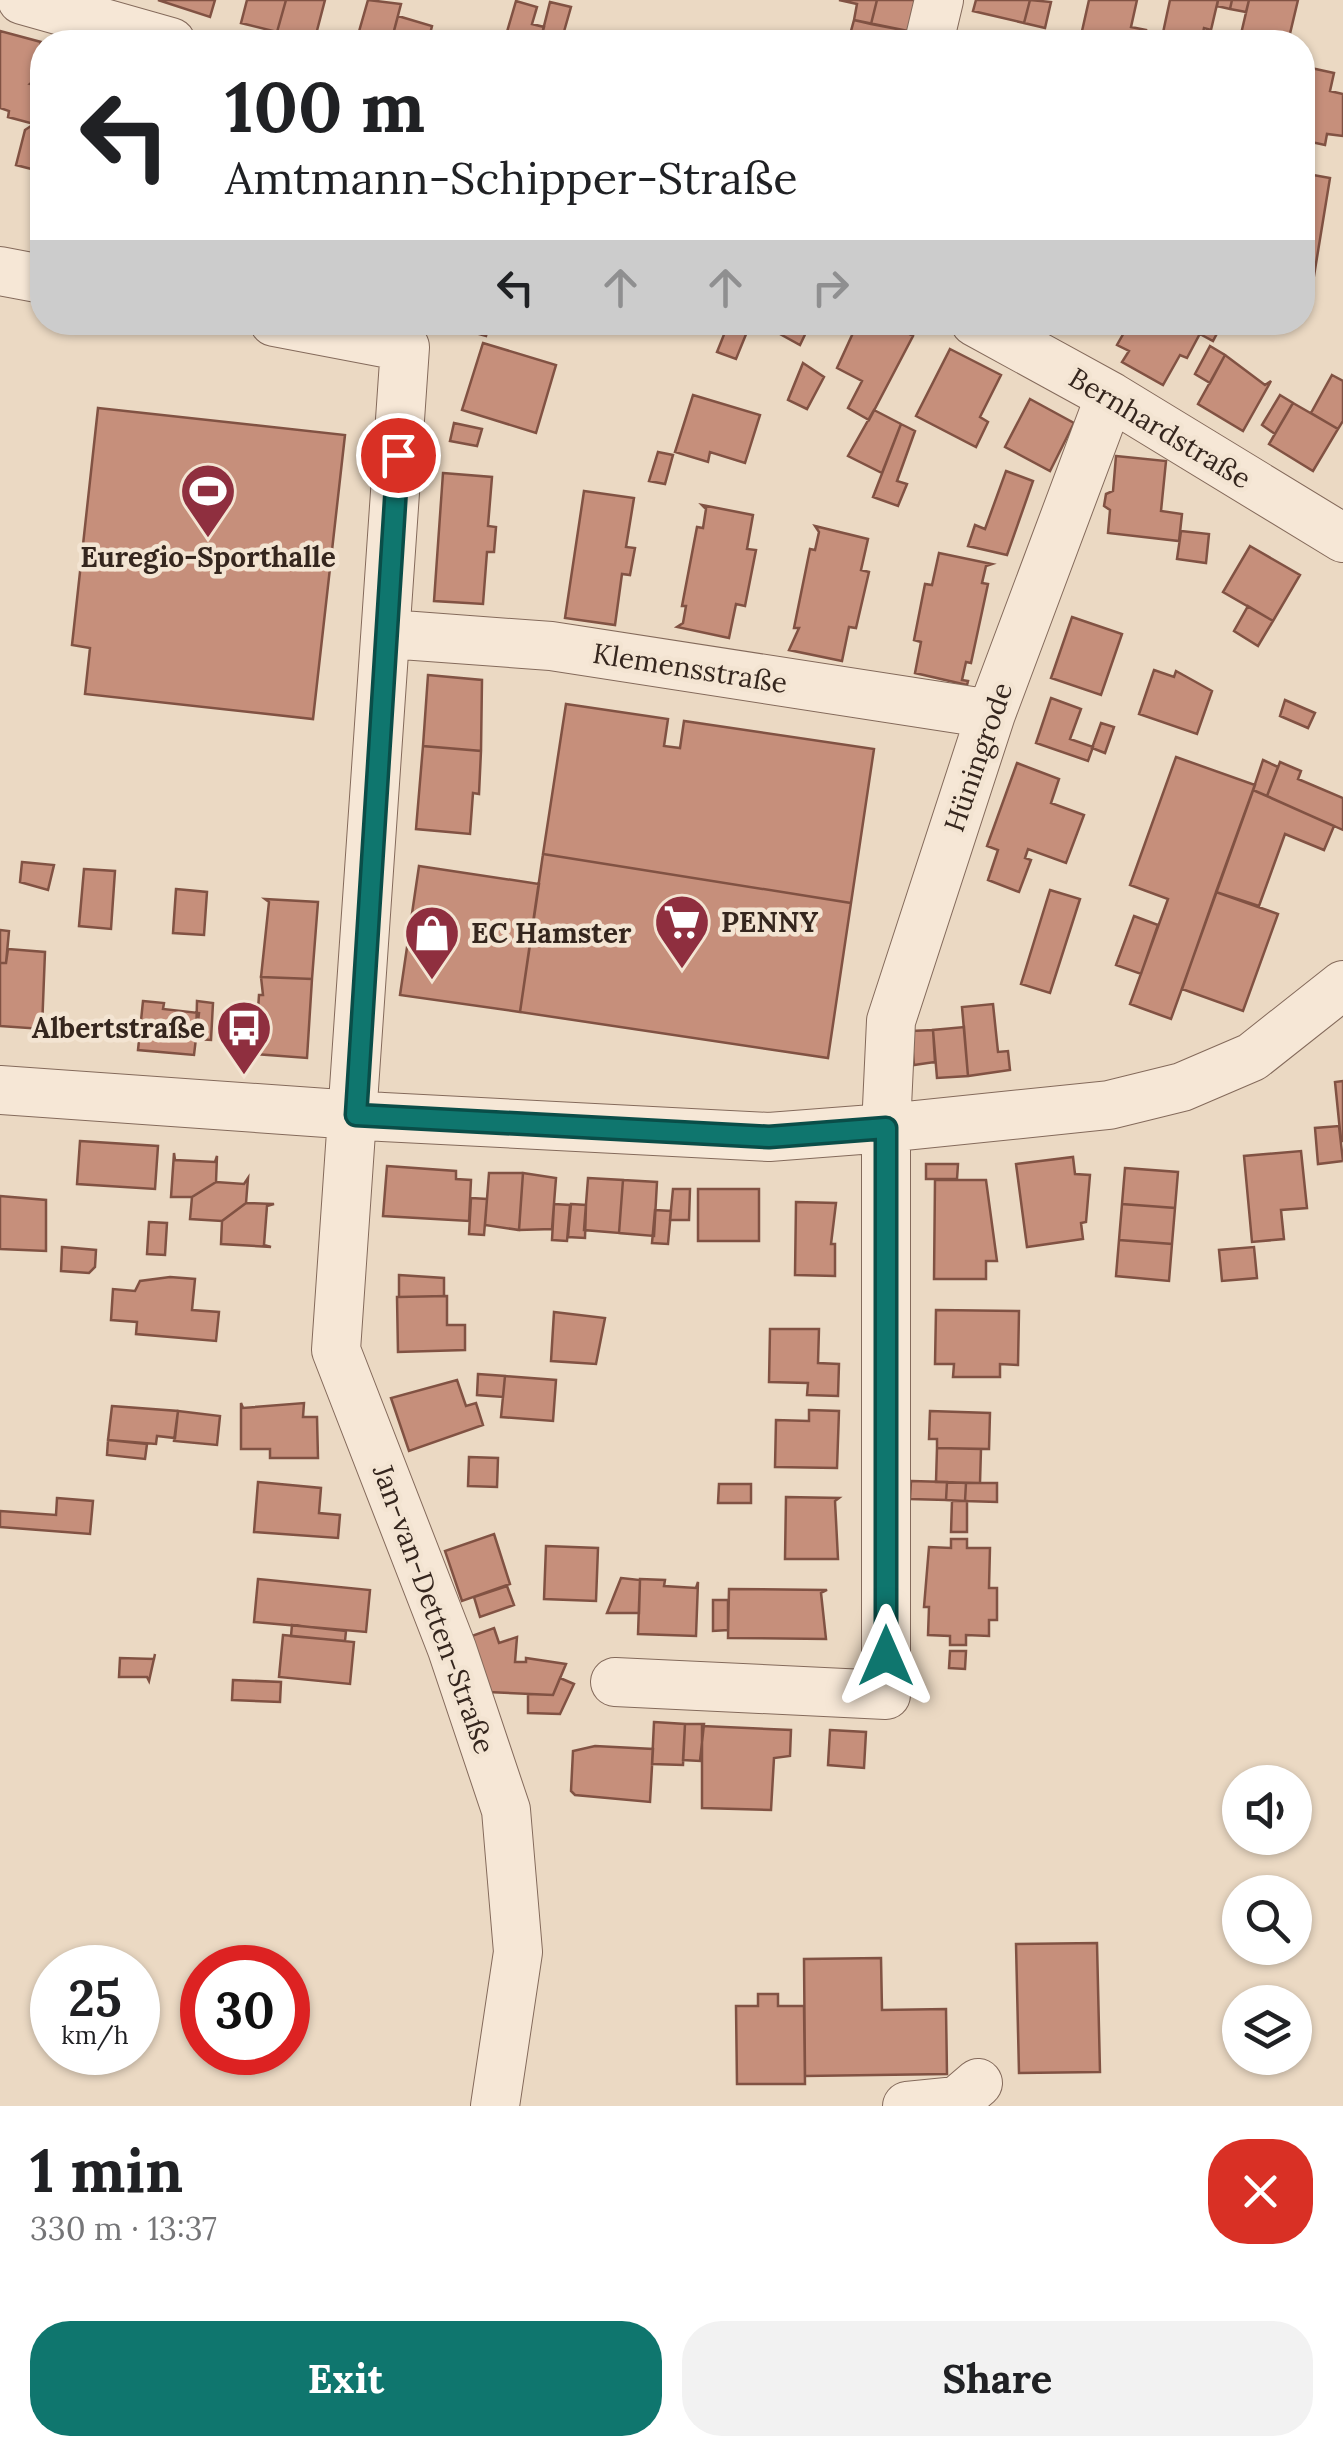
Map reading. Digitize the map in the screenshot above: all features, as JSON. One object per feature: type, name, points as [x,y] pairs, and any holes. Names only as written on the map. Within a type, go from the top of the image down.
[{"type":"street","points":[[932,30],[940,0]]},
{"type":"street","points":[[40,2],[132,30]]},
{"type":"street","points":[[0,271],[30,277]]},
{"type":"street","points":[[342,335],[405,347],[356,1115]]},
{"type":"street","name":"Bernhardstraße","points":[[999,335],[1110,396],[1343,538]]},
{"type":"street","name":"Hüningrode","points":[[614,1682],[886,1695],[886,1128],[891,1021],[992,714],[1110,396]]},
{"type":"street","name":"Klemensstraße","points":[[388,634],[551,646],[992,714]]},
{"type":"street","points":[[0,1090],[356,1115],[769,1137],[886,1128],[1109,1105],[1182,1087],[1252,1057],[1343,985]]},
{"type":"street","name":"Jan-van-Detten-Straße","points":[[356,1115],[336,1350],[452,1649],[506,1810],[518,1952],[494,2106]]},
{"type":"street","points":[[907,2106],[957,2102],[978,2083]]},
{"type":"building","points":[[158,0],[215,0],[210,17]]},
{"type":"building","points":[[247,0],[286,0],[278,30],[241,23]]},
{"type":"building","points":[[286,0],[325,0],[317,30],[278,30]]},
{"type":"building","points":[[368,0],[401,4],[394,30],[359,30]]},
{"type":"building","points":[[839,0],[877,0],[871,24],[854,20],[857,4]]},
{"type":"building","points":[[877,0],[921,0],[914,30],[871,24]]},
{"type":"building","points":[[976,0],[1030,0],[1024,23],[973,11]]},
{"type":"building","points":[[1030,0],[1051,2],[1045,28],[1024,23]]},
{"type":"building","points":[[1089,0],[1137,0],[1131,27],[1146,30],[1082,30]]},
{"type":"building","points":[[1170,0],[1218,0],[1211,30],[1164,30]]},
{"type":"building","points":[[1218,0],[1232,0],[1230,9],[1217,6]]},
{"type":"building","points":[[1232,0],[1249,0],[1246,12],[1230,9]]},
{"type":"building","points":[[1249,0],[1298,0],[1291,30],[1242,30]]},
{"type":"building","points":[[516,1],[537,7],[532,24],[544,27],[543,30],[508,30]]},
{"type":"building","points":[[550,2],[571,7],[564,30],[543,30]]},
{"type":"building","points":[[398,16],[432,26],[431,30],[394,30]]},
{"type":"building","points":[[854,20],[903,30],[851,30]]},
{"type":"building","points":[[0,31],[30,39],[30,123],[8,117],[9,111],[0,108]]},
{"type":"building","points":[[1315,69],[1334,73],[1330,91],[1343,94],[1343,136],[1327,134],[1325,145],[1315,143]]},
{"type":"building","points":[[30,127],[30,169],[16,165],[25,130]]},
{"type":"building","points":[[1315,175],[1330,178],[1315,270]]},
{"type":"building","points":[[724,335],[746,335],[736,359],[717,352]]},
{"type":"building","points":[[782,335],[805,335],[800,345]]},
{"type":"building","points":[[852,335],[913,336],[869,420],[848,408],[862,381],[837,368]]},
{"type":"building","points":[[1123,335],[1199,335],[1187,358],[1180,355],[1163,385],[1122,362],[1129,351],[1117,345]]},
{"type":"building","points":[[483,343],[556,365],[536,433],[462,410]]},
{"type":"building","points":[[1210,346],[1225,355],[1210,383],[1195,374]]},
{"type":"building","points":[[950,349],[1001,375],[980,417],[988,422],[976,447],[916,416]]},
{"type":"building","points":[[1225,355],[1265,385],[1271,381],[1243,431],[1198,404]]},
{"type":"building","points":[[803,363],[824,377],[807,409],[788,400]]},
{"type":"building","points":[[1332,375],[1343,381],[1343,421],[1338,429],[1311,413]]},
{"type":"building","points":[[693,395],[760,415],[745,463],[710,452],[708,462],[675,452]]},
{"type":"building","points":[[1280,395],[1293,403],[1275,434],[1262,425]]},
{"type":"building","points":[[1030,399],[1074,423],[1050,471],[1005,447]]},
{"type":"building","points":[[1293,403],[1338,429],[1313,471],[1269,444]]},
{"type":"building","name":"Euregio-Sporthalle","points":[[98,408],[345,435],[313,719],[85,694],[90,648],[72,645]]},
{"type":"building","points":[[874,410],[901,424],[882,473],[848,456]]},
{"type":"building","points":[[454,423],[482,429],[477,446],[450,441]]},
{"type":"building","points":[[901,424],[915,431],[897,481],[907,484],[898,506],[873,497]]},
{"type":"building","points":[[658,452],[673,455],[665,484],[649,481]]},
{"type":"building","points":[[1116,456],[1166,461],[1161,511],[1182,514],[1179,541],[1108,533],[1110,510],[1104,506],[1106,494],[1113,491]]},
{"type":"building","points":[[1006,471],[1033,481],[1007,555],[968,546],[975,525],[985,529]]},
{"type":"building","points":[[443,473],[492,477],[488,526],[496,527],[494,552],[487,552],[483,604],[434,601]]},
{"type":"building","points":[[584,491],[634,498],[626,547],[635,548],[630,575],[622,574],[615,625],[565,618]]},
{"type":"building","points":[[702,505],[753,515],[747,549],[756,550],[745,606],[736,604],[729,638],[677,627],[683,623],[686,606],[682,606],[697,527],[703,528],[706,509]]},
{"type":"building","points":[[815,526],[868,539],[861,570],[869,572],[856,628],[849,627],[842,661],[789,650],[799,628],[794,628],[810,549],[815,550],[819,532]]},
{"type":"building","points":[[1181,531],[1209,534],[1206,563],[1177,559]]},
{"type":"building","points":[[1250,546],[1300,575],[1273,621],[1223,592]]},
{"type":"building","points":[[939,553],[992,564],[986,566],[982,583],[988,584],[971,663],[966,662],[962,680],[968,681],[967,685],[915,673],[921,642],[914,640],[925,584],[932,585]]},
{"type":"building","points":[[1248,606],[1273,621],[1258,646],[1234,631]]},
{"type":"building","points":[[1072,617],[1122,634],[1101,695],[1051,678]]},
{"type":"building","points":[[1154,670],[1174,677],[1176,671],[1212,691],[1197,734],[1139,714]]},
{"type":"building","points":[[428,675],[482,680],[481,751],[423,746]]},
{"type":"building","points":[[1051,698],[1081,709],[1070,739],[1093,747],[1088,761],[1036,743]]},
{"type":"building","points":[[1285,700],[1315,713],[1308,728],[1280,716]]},
{"type":"building","points":[[566,704],[668,719],[664,746],[680,748],[684,721],[874,749],[851,903],[543,854]]},
{"type":"building","points":[[1101,723],[1114,727],[1105,753],[1092,748]]},
{"type":"building","points":[[423,746],[481,751],[479,794],[473,793],[470,834],[416,829]]},
{"type":"building","points":[[1176,757],[1255,785],[1171,1019],[1130,1004],[1168,899],[1130,885]]},
{"type":"building","points":[[1263,760],[1278,767],[1267,796],[1253,790]]},
{"type":"building","points":[[1280,762],[1301,771],[1298,779],[1343,798],[1343,830],[1267,796]]},
{"type":"building","points":[[1017,763],[1059,779],[1051,803],[1084,815],[1066,863],[1028,849],[1025,858],[1031,860],[1019,892],[988,880],[998,850],[987,846]]},
{"type":"building","points":[[1253,790],[1334,826],[1324,850],[1285,834],[1259,906],[1216,892]]},
{"type":"building","points":[[543,854],[851,903],[828,1058],[520,1012]]},
{"type":"building","points":[[22,862],[54,865],[48,890],[20,882]]},
{"type":"building","points":[[419,866],[539,884],[520,1012],[400,995]]},
{"type":"building","points":[[84,869],[115,871],[111,929],[79,926]]},
{"type":"building","points":[[176,889],[207,892],[204,935],[173,933]]},
{"type":"building","points":[[1050,890],[1080,899],[1050,993],[1021,984]]},
{"type":"building","points":[[1216,892],[1278,914],[1243,1011],[1182,989]]},
{"type":"building","points":[[265,899],[318,902],[312,979],[261,977],[269,902]]},
{"type":"building","points":[[1134,916],[1158,925],[1141,974],[1116,965]]},
{"type":"building","points":[[0,930],[9,931],[6,963],[0,963]]},
{"type":"building","points":[[8,949],[45,952],[42,1029],[0,1026],[0,963],[6,963]]},
{"type":"building","points":[[261,977],[312,979],[307,1058],[255,1054],[259,995],[263,995]]},
{"type":"building","points":[[143,1001],[164,1003],[163,1009],[199,1013],[194,1055],[138,1050]]},
{"type":"building","points":[[197,1001],[213,1003],[211,1040],[196,1039]]},
{"type":"building","points":[[993,1004],[998,1052],[1008,1051],[1010,1070],[968,1076],[962,1007]]},
{"type":"building","points":[[964,1027],[968,1076],[937,1078],[933,1030]]},
{"type":"building","points":[[933,1030],[935,1062],[914,1065],[911,1031]]},
{"type":"building","points":[[1343,1081],[1343,1141],[1341,1141],[1335,1082]]},
{"type":"building","points":[[1339,1126],[1343,1161],[1318,1164],[1315,1128]]},
{"type":"building","points":[[80,1141],[158,1146],[155,1189],[77,1184]]},
{"type":"building","points":[[1301,1151],[1307,1208],[1281,1210],[1284,1239],[1252,1242],[1244,1156]]},
{"type":"building","points":[[174,1153],[175,1160],[215,1162],[217,1156],[216,1182],[192,1197],[171,1197]]},
{"type":"building","points":[[1073,1157],[1075,1174],[1090,1175],[1086,1222],[1081,1223],[1083,1239],[1027,1247],[1016,1164]]},
{"type":"building","points":[[926,1164],[958,1164],[957,1179],[926,1179]]},
{"type":"building","points":[[387,1166],[456,1171],[456,1179],[471,1180],[469,1221],[383,1216]]},
{"type":"building","points":[[1125,1168],[1178,1172],[1175,1208],[1122,1204]]},
{"type":"building","points":[[489,1173],[523,1173],[519,1230],[485,1225]]},
{"type":"building","points":[[523,1173],[556,1178],[552,1229],[519,1230]]},
{"type":"building","points":[[248,1178],[246,1203],[222,1221],[190,1219],[192,1197],[216,1182],[244,1184]]},
{"type":"building","points":[[588,1178],[623,1180],[619,1233],[584,1230]]},
{"type":"building","points":[[623,1180],[657,1182],[654,1236],[619,1233]]},
{"type":"building","points":[[935,1180],[986,1180],[997,1261],[986,1261],[986,1279],[934,1279]]},
{"type":"building","points":[[673,1189],[690,1189],[689,1220],[670,1220]]},
{"type":"building","points":[[698,1189],[759,1189],[759,1241],[698,1241]]},
{"type":"building","points":[[0,1196],[46,1200],[46,1251],[0,1249]]},
{"type":"building","points":[[471,1198],[487,1199],[484,1235],[469,1234]]},
{"type":"building","points":[[796,1202],[836,1203],[831,1244],[835,1244],[835,1276],[795,1275]]},
{"type":"building","points":[[246,1203],[274,1204],[267,1206],[264,1245],[271,1247],[221,1244],[222,1221]]},
{"type":"building","points":[[554,1204],[570,1205],[567,1241],[552,1240]]},
{"type":"building","points":[[571,1204],[586,1205],[585,1238],[568,1237]]},
{"type":"building","points":[[1122,1204],[1175,1208],[1172,1244],[1119,1240]]},
{"type":"building","points":[[655,1210],[671,1211],[668,1244],[652,1243]]},
{"type":"building","points":[[149,1222],[167,1223],[165,1255],[147,1254]]},
{"type":"building","points":[[1119,1240],[1172,1244],[1169,1281],[1116,1276]]},
{"type":"building","points":[[62,1247],[96,1250],[95,1267],[89,1273],[61,1271]]},
{"type":"building","points":[[1254,1247],[1257,1278],[1222,1281],[1219,1250]]},
{"type":"building","points":[[399,1275],[444,1278],[444,1296],[399,1297]]},
{"type":"building","points":[[195,1279],[192,1310],[219,1312],[216,1341],[136,1334],[137,1322],[111,1320],[113,1289],[135,1291],[140,1281]]},
{"type":"building","points":[[447,1296],[447,1325],[465,1325],[465,1350],[398,1352],[397,1297]]},
{"type":"building","points":[[936,1310],[1019,1311],[1018,1365],[1000,1364],[1000,1377],[953,1377],[954,1364],[935,1364]]},
{"type":"building","points":[[554,1312],[605,1318],[596,1364],[551,1361]]},
{"type":"building","points":[[770,1329],[819,1329],[818,1363],[839,1364],[838,1396],[807,1395],[808,1383],[769,1382]]},
{"type":"building","points":[[478,1374],[505,1376],[503,1397],[477,1395]]},
{"type":"building","points":[[505,1376],[556,1380],[553,1421],[501,1417]]},
{"type":"building","points":[[457,1380],[466,1406],[476,1403],[483,1425],[409,1451],[391,1398]]},
{"type":"building","points":[[241,1403],[243,1408],[304,1403],[303,1417],[317,1417],[318,1458],[270,1458],[270,1449],[241,1449]]},
{"type":"building","points":[[112,1406],[178,1411],[175,1438],[157,1436],[156,1444],[108,1440]]},
{"type":"building","points":[[809,1410],[839,1411],[837,1468],[775,1467],[776,1420],[809,1421]]},
{"type":"building","points":[[178,1411],[220,1416],[217,1445],[174,1441]]},
{"type":"building","points":[[930,1411],[990,1413],[989,1449],[937,1448],[937,1439],[929,1439]]},
{"type":"building","points":[[108,1440],[147,1444],[145,1459],[107,1455]]},
{"type":"building","points":[[937,1448],[981,1449],[980,1483],[936,1482]]},
{"type":"building","points":[[469,1457],[498,1458],[497,1487],[468,1486]]},
{"type":"building","points":[[911,1481],[947,1482],[946,1500],[910,1499]]},
{"type":"building","points":[[258,1482],[321,1488],[319,1513],[340,1515],[338,1538],[254,1532]]},
{"type":"building","points":[[947,1482],[966,1483],[965,1501],[946,1500]]},
{"type":"building","points":[[966,1483],[997,1483],[997,1502],[965,1501]]},
{"type":"building","points":[[719,1484],[751,1484],[751,1503],[718,1503]]},
{"type":"building","points":[[786,1497],[839,1498],[835,1501],[838,1559],[785,1559]]},
{"type":"building","points":[[57,1498],[93,1501],[90,1534],[0,1527],[0,1511],[56,1515]]},
{"type":"building","points":[[952,1501],[967,1501],[967,1532],[951,1532]]},
{"type":"building","points":[[494,1534],[510,1584],[462,1601],[445,1551]]},
{"type":"building","points":[[951,1539],[967,1539],[967,1548],[990,1548],[989,1588],[997,1588],[997,1620],[989,1620],[989,1636],[966,1635],[966,1645],[950,1645],[950,1636],[928,1635],[929,1607],[924,1607],[929,1547],[951,1548]]},
{"type":"building","points":[[546,1546],[598,1548],[596,1601],[544,1599]]},
{"type":"building","points":[[621,1578],[640,1580],[639,1613],[607,1613]]},
{"type":"building","points":[[258,1579],[370,1590],[366,1632],[254,1622]]},
{"type":"building","points":[[640,1579],[665,1580],[664,1586],[696,1588],[698,1582],[696,1636],[638,1634]]},
{"type":"building","points":[[507,1586],[514,1605],[480,1617],[474,1597]]},
{"type":"building","points":[[729,1589],[827,1590],[821,1593],[826,1639],[728,1638]]},
{"type":"building","points":[[713,1600],[728,1600],[728,1630],[713,1631]]},
{"type":"building","points":[[292,1625],[346,1631],[345,1641],[291,1636]]},
{"type":"building","points":[[494,1628],[499,1643],[517,1637],[515,1662],[526,1662],[526,1658],[566,1664],[553,1695],[488,1692],[469,1637]]},
{"type":"building","points":[[283,1635],[354,1642],[350,1684],[279,1677]]},
{"type":"building","points":[[950,1651],[966,1651],[965,1669],[949,1668]]},
{"type":"building","points":[[120,1658],[154,1659],[149,1681],[147,1677],[119,1677]]},
{"type":"building","points":[[560,1678],[574,1684],[560,1714],[528,1713],[528,1694],[553,1695]]},
{"type":"building","points":[[233,1680],[281,1682],[280,1702],[232,1700]]},
{"type":"building","points":[[654,1722],[685,1724],[683,1765],[652,1764]]},
{"type":"building","points":[[685,1724],[704,1724],[700,1761],[683,1760]]},
{"type":"building","points":[[702,1726],[791,1730],[790,1756],[774,1758],[771,1810],[702,1808]]},
{"type":"building","points":[[830,1730],[866,1732],[864,1768],[828,1765]]},
{"type":"building","points":[[595,1746],[653,1749],[650,1802],[575,1795],[571,1791],[573,1751]]},
{"type":"building","points":[[1097,1943],[1100,2072],[1019,2073],[1016,1944]]},
{"type":"building","points":[[881,1958],[882,2010],[946,2009],[947,2074],[805,2076],[804,1959]]},
{"type":"building","points":[[758,1994],[778,1994],[778,2006],[804,2006],[805,2084],[737,2084],[736,2006],[758,2006]]},
{"type":"place","name":"Euregio-Sporthalle","points":[[208,540]]},
{"type":"place","name":"PENNY","points":[[682,971]]},
{"type":"place","name":"EC Hamster","points":[[432,982]]},
{"type":"place","name":"Albertstraße","points":[[244,1077]]},
{"type":"route","points":[[398,455],[356,1115],[769,1137],[886,1128],[886,1656]]}]
